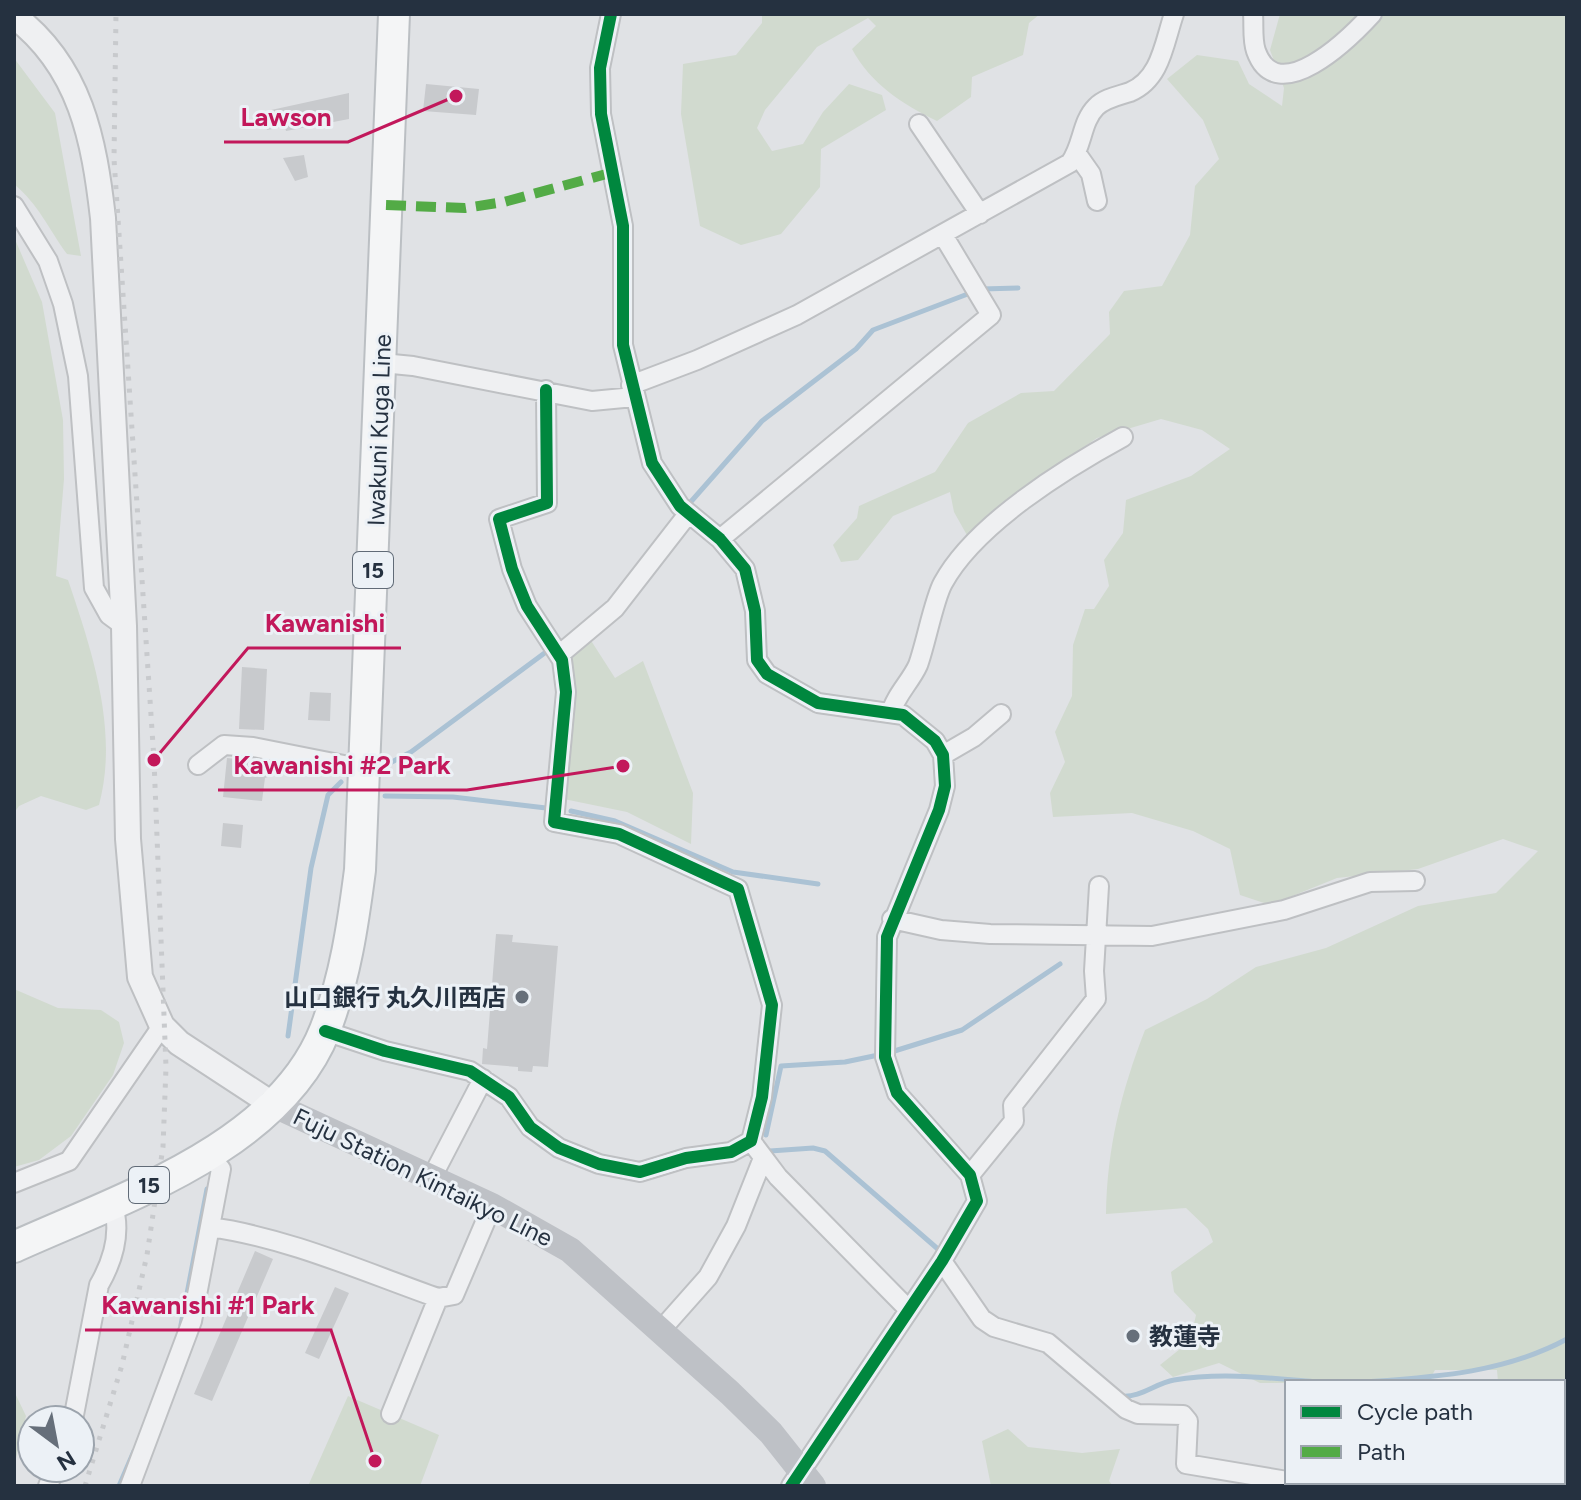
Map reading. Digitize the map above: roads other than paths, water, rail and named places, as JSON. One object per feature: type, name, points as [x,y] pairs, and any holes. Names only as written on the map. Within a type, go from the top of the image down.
[{"type":"main road","name":"Iwakuni Kuga Line","points":[[14,1247],[209,1155],[272,1104],[302,1072],[325,1031],[345,968],[355,910],[364,769],[394,14]]},
{"type":"main road","name":"Fuju Station Kintaikyo Line","points":[[272,1104],[492,1206],[570,1250],[761,1423],[802,1481]]},
{"type":"street","points":[[611,14],[600,68],[601,114],[623,226],[623,345],[652,463],[666,489],[688,514],[720,539],[745,569],[755,611],[757,660],[767,674],[818,703],[856,711],[903,715],[921,727],[943,755],[945,786],[939,810],[887,937],[885,1053],[897,1093],[970,1175],[977,1201],[802,1481]]},
{"type":"street","points":[[382,363],[546,390],[592,401],[633,391],[797,315],[1070,163],[1077,154],[1087,120],[1096,107],[1144,85],[1155,72],[1174,14]]},
{"type":"street","points":[[1253,14],[1255,49],[1262,62],[1278,76],[1289,76],[1306,69],[1372,14]]},
{"type":"street","points":[[14,16],[47,47],[67,74],[83,105],[96,156],[103,218],[124,626],[128,839],[140,977],[162,1026],[206,1062],[272,1104]]},
{"type":"street","points":[[919,124],[980,214]]},
{"type":"street","points":[[1077,154],[1091,174],[1097,201]]},
{"type":"street","points":[[14,206],[48,261],[63,304],[78,376],[94,588],[109,615],[124,626]]},
{"type":"street","points":[[720,539],[991,315],[943,235]]},
{"type":"street","points":[[325,1031],[385,1051],[460,1067],[509,1097],[530,1127],[559,1148],[599,1164],[640,1172],[686,1158],[731,1152],[751,1141],[762,1097],[772,1005],[738,889],[619,834],[554,822],[566,692],[556,650],[527,606],[512,569],[499,519],[547,503],[546,390]]},
{"type":"street","points":[[891,713],[912,680],[942,584],[968,551],[1027,497],[1077,462],[1123,437]]},
{"type":"street","points":[[556,650],[615,608],[688,514]]},
{"type":"street","points":[[943,755],[974,737],[1001,714]]},
{"type":"street","points":[[198,765],[224,745],[253,747],[364,769]]},
{"type":"street","points":[[892,919],[941,930],[1096,948],[1284,910],[1370,882],[1415,881]]},
{"type":"street","points":[[970,1175],[1014,1121],[1013,1105],[1096,999],[1099,886]]},
{"type":"street","points":[[14,1183],[69,1161],[162,1026]]},
{"type":"street","points":[[431,1179],[483,1079]]},
{"type":"street","points":[[751,1141],[763,1158],[909,1310]]},
{"type":"street","points":[[130,1486],[192,1321],[221,1169],[209,1155]]},
{"type":"street","points":[[661,1330],[708,1277],[736,1226],[763,1158]]},
{"type":"street","points":[[76,1404],[99,1285],[111,1266],[119,1221],[112,1202]]},
{"type":"street","points":[[210,1227],[249,1232],[438,1298],[454,1295],[492,1206]]},
{"type":"street","points":[[942,1261],[982,1319],[994,1327],[1048,1343],[1126,1409],[1138,1414],[1183,1415],[1188,1421],[1186,1464],[1285,1481]]},
{"type":"street","points":[[391,1414],[438,1298]]},
{"type":"waterway","points":[[982,289],[1018,288]]},
{"type":"waterway","points":[[688,505],[762,421],[856,349],[873,330],[973,292]]},
{"type":"waterway","points":[[388,764],[411,752],[550,649]]},
{"type":"waterway","points":[[288,1036],[311,868],[328,795],[341,782]]},
{"type":"waterway","points":[[385,796],[453,797],[546,808]]},
{"type":"waterway","points":[[571,811],[615,821],[733,872],[818,884]]},
{"type":"waterway","points":[[766,1135],[781,1066],[845,1062],[888,1053],[962,1030],[1060,964]]},
{"type":"waterway","points":[[770,1151],[813,1148],[825,1151],[939,1250]]},
{"type":"waterway","points":[[181,1325],[207,1189]]},
{"type":"waterway","points":[[1387,1380],[1494,1366],[1567,1339]]},
{"type":"waterway","points":[[1122,1396],[1135,1395],[1167,1382],[1210,1376],[1293,1380]]},
{"type":"waterway","points":[[119,1486],[134,1451]]},
{"type":"railway","points":[[85,1486],[122,1365],[147,1255],[163,1147],[166,1067],[154,760],[114,159],[116,14]]},
{"type":"place","name":"Lawson","points":[[456,96]]},
{"type":"place","name":"Kawanishi","points":[[154,760]]},
{"type":"place","name":"Kawanishi #2 Park","points":[[623,766]]},
{"type":"place","name":"山口銀行 丸久川西店","points":[[522,997]]},
{"type":"place","name":"教蓮寺","points":[[1133,1336]]},
{"type":"place","name":"Kawanishi #1 Park","points":[[375,1461]]}]
